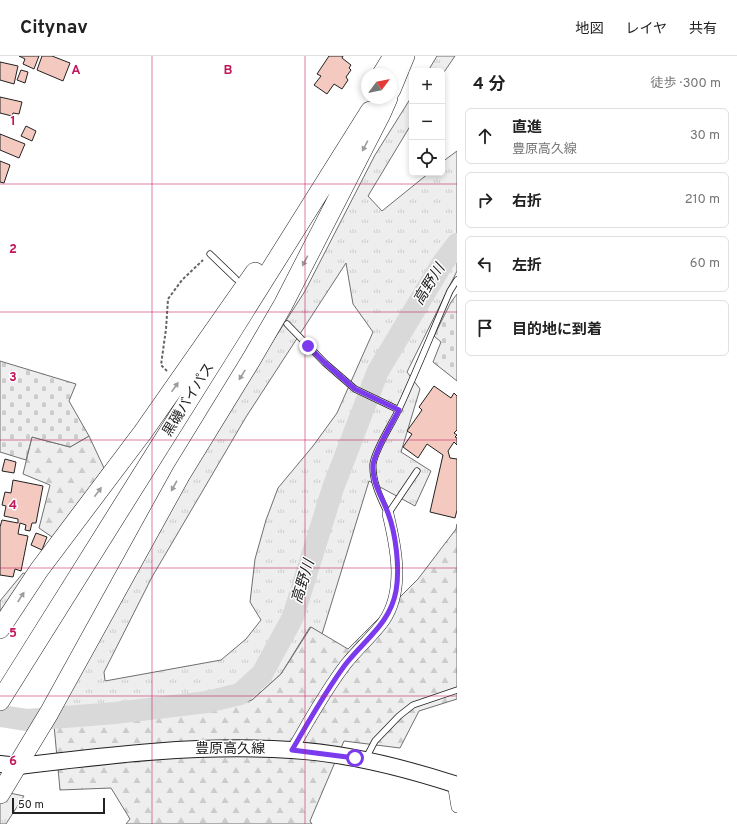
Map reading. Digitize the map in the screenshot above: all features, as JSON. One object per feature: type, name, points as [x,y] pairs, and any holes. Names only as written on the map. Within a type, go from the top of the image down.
[{"type":"highway","points":[[386,68],[393,56]]},
{"type":"highway","points":[[397,68],[405,56]]},
{"type":"highway","points":[[397,75],[405,56]]},
{"type":"highway","points":[[0,629],[39,570],[178,383],[305,198],[363,104]]},
{"type":"highway","name":"黒磯バイパス","points":[[0,701],[374,104]]},
{"type":"highway","points":[[0,794],[9,765],[49,713],[181,474],[283,305],[385,104]]},
{"type":"main road","name":"豊原高久線","points":[[9,765],[177,750],[292,750],[365,760],[427,774],[455,784]]},
{"type":"street","points":[[292,750],[325,694],[346,664],[384,622],[391,610],[396,591],[397,574],[393,533],[388,514]]},
{"type":"street","points":[[455,784],[457,807]]},
{"type":"lane","points":[[210,254],[236,279]]},
{"type":"lane","points":[[388,514],[380,496],[374,476],[373,463],[378,450],[399,410],[450,291],[457,280]]},
{"type":"lane","points":[[287,324],[325,363],[355,389],[399,410]]},
{"type":"lane","points":[[388,514],[417,471]]},
{"type":"lane","points":[[365,760],[375,741],[399,716],[413,705],[457,690]]},
{"type":"path","points":[[178,383],[161,365],[168,299],[182,280],[210,254]]},
{"type":"green space","points":[[437,56],[455,56],[445,71],[445,68],[430,68]]},
{"type":"green space","points":[[409,101],[409,128],[368,196],[382,211],[425,176],[445,176],[445,160],[457,151],[457,271],[407,372],[420,389],[401,452],[431,471],[415,506],[369,481],[322,634],[310,627],[281,674],[252,700],[224,708],[54,725],[60,707],[155,533],[255,369],[305,291],[375,155]],"holes":[[[346,263],[353,304],[373,332],[337,413],[313,446],[278,488],[266,520],[255,559],[250,602],[261,620],[246,639],[221,660],[105,681],[104,672],[152,577],[246,417]]]},
{"type":"green space","points":[[457,294],[457,381],[433,362],[441,342],[434,336],[451,302]]},
{"type":"green space","points":[[0,361],[76,384],[69,401],[89,436],[70,447],[32,437],[26,460],[0,452]]},
{"type":"green space","points":[[89,436],[104,468],[55,539],[39,528],[50,485],[23,474],[32,437],[70,447]]},
{"type":"green space","points":[[457,524],[457,699],[419,711],[400,748],[344,741],[310,821],[312,824],[126,824],[130,819],[111,788],[60,790],[54,725],[224,708],[252,700],[281,674],[311,627],[348,649],[418,579],[456,529]]},
{"type":"green space","points":[[23,573],[29,574],[0,617],[0,601]]},
{"type":"green space","points":[[0,791],[24,796],[6,824],[0,824]]},
{"type":"building","points":[[19,56],[39,56],[34,69],[23,64],[25,59]]},
{"type":"building","points":[[42,56],[52,56],[70,63],[63,81],[37,70]]},
{"type":"building","points":[[329,56],[343,56],[342,58],[351,65],[349,68],[351,70],[346,77],[348,80],[342,89],[334,84],[327,94],[314,85],[321,76],[317,74]]},
{"type":"building","points":[[0,62],[18,66],[14,84],[0,80]]},
{"type":"building","points":[[21,70],[28,72],[25,83],[17,80]]},
{"type":"building","points":[[0,97],[22,102],[19,114],[13,113],[12,116],[0,113]]},
{"type":"building","points":[[26,126],[36,131],[32,141],[21,136]]},
{"type":"building","points":[[0,134],[25,144],[19,158],[0,150]]},
{"type":"building","points":[[0,161],[10,165],[4,183],[0,182]]},
{"type":"building","points":[[434,386],[451,398],[454,393],[457,396],[457,430],[454,433],[457,435],[455,437],[457,438],[457,445],[454,442],[448,451],[450,458],[457,459],[457,510],[455,518],[430,512],[443,455],[427,444],[418,458],[403,447],[412,434],[407,431],[422,410],[419,407]]},
{"type":"building","points":[[5,459],[16,462],[14,473],[2,471]]},
{"type":"building","points":[[13,480],[43,486],[36,523],[32,523],[30,531],[25,530],[26,525],[20,523],[18,534],[28,536],[21,571],[15,569],[13,577],[0,575],[0,527],[2,520],[18,523],[18,519],[4,516],[6,506],[2,505],[5,492],[11,493]]},
{"type":"building","points":[[36,533],[47,537],[42,550],[31,545]]},
{"type":"waterway","name":"高野川","points":[[0,716],[27,720],[115,713],[207,702],[240,694],[262,674],[293,617],[333,488],[378,371],[442,264],[457,244]]},
{"type":"route","points":[[308,346],[355,389],[399,410],[378,450],[373,463],[374,476],[380,496],[388,514],[393,533],[396,555],[396,591],[391,610],[384,622],[346,664],[325,694],[292,750],[355,758]]}]
